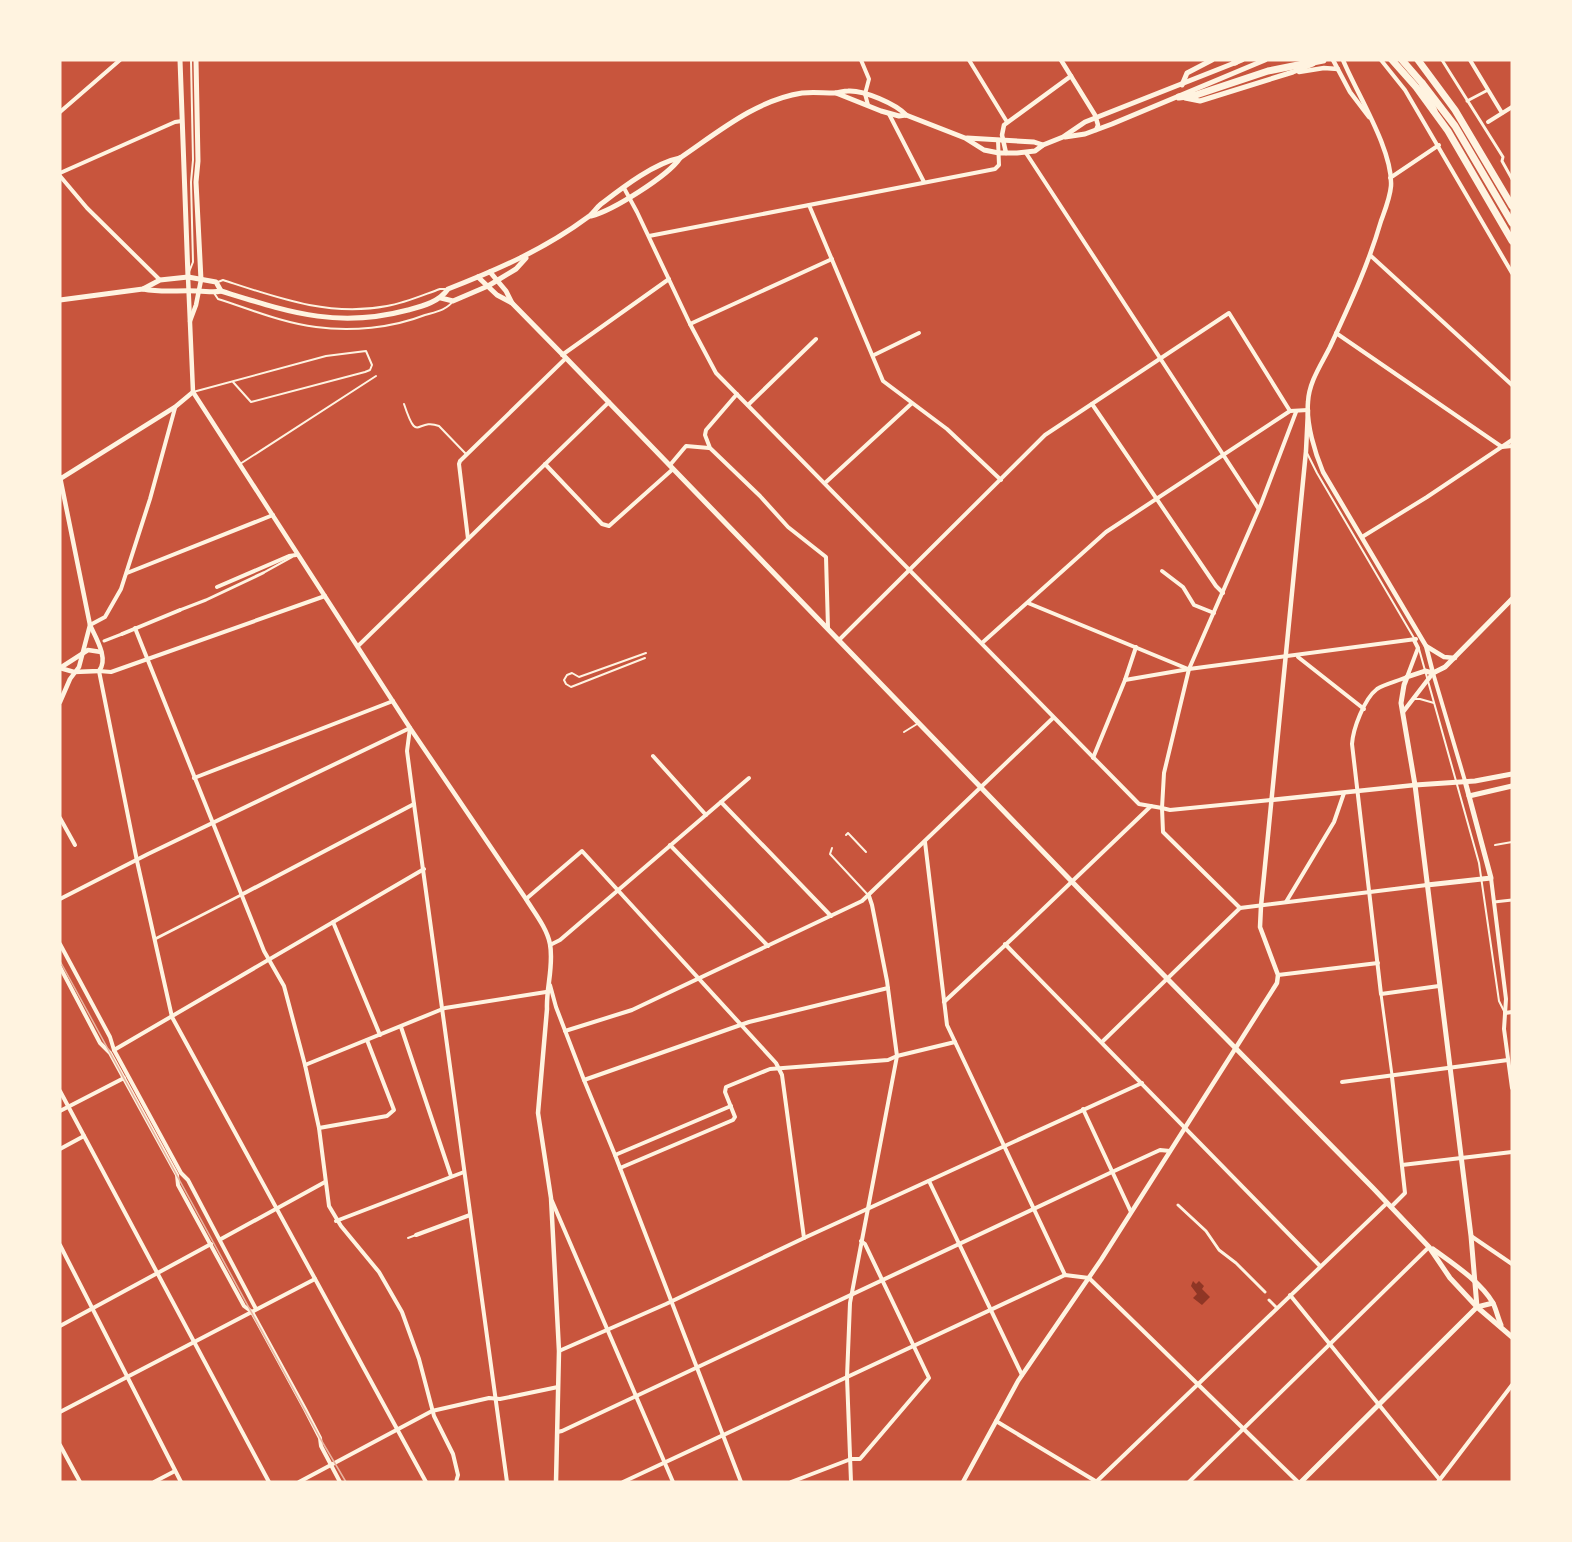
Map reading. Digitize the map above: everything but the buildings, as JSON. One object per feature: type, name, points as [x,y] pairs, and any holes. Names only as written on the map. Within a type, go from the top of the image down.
[{"type":"highway","points":[[1179,97],[1196,95],[1242,79],[1293,69],[1323,60]]},
{"type":"highway","points":[[1392,60],[1416,87],[1448,131],[1510,239],[1512,247]]},
{"type":"highway","points":[[1402,60],[1455,126],[1512,223]]},
{"type":"highway","points":[[1418,60],[1455,110],[1512,206]]},
{"type":"highway","points":[[1422,83],[1434,111]]},
{"type":"highway","points":[[1494,174],[1512,198]]},
{"type":"main road","points":[[180,60],[188,277]]},
{"type":"main road","points":[[196,60],[198,161],[196,182],[201,280]]},
{"type":"main road","points":[[1182,85],[1186,73],[1212,60]]},
{"type":"main road","points":[[1063,137],[1096,130],[1265,60]]},
{"type":"main road","points":[[1293,69],[1311,65],[1316,60]]},
{"type":"main road","points":[[836,93],[889,113],[906,115],[965,138],[984,150],[999,153],[1026,153],[1063,137],[1085,122],[1238,61]]},
{"type":"main road","points":[[441,298],[448,289],[527,256],[589,216],[598,206],[668,160],[680,158],[749,112],[773,101],[803,93],[836,93],[848,90],[865,94],[900,109],[906,115]]},
{"type":"main road","points":[[965,138],[1034,142],[1043,145]]},
{"type":"main road","points":[[589,216],[603,213],[629,197],[674,168],[680,158]]},
{"type":"main road","points":[[143,289],[161,293],[221,291],[289,311],[332,319],[367,318],[391,315],[441,298],[453,301],[497,281],[516,269],[527,256]]},
{"type":"main road","points":[[490,272],[506,291],[512,303]]},
{"type":"main road","points":[[62,301],[143,289],[160,280],[188,277],[216,282],[221,291]]},
{"type":"main road","points":[[478,277],[497,295],[512,303],[609,402],[1072,882],[1389,1205],[1429,1247],[1450,1278],[1477,1307],[1512,1337]]},
{"type":"main road","points":[[1477,1307],[1415,785],[1401,695],[1407,677],[1425,671],[1433,674],[1446,667],[1512,599]]},
{"type":"main road","points":[[1415,785],[1475,781],[1512,774]]},
{"type":"main road","points":[[1489,778],[1491,790]]},
{"type":"main road","points":[[1427,885],[1491,878],[1465,781]]},
{"type":"main road","points":[[1469,796],[1512,786]]},
{"type":"main road","points":[[1429,1247],[1475,1283],[1493,1303],[1501,1326]]},
{"type":"main road","points":[[1300,1482],[1477,1307],[1493,1303]]},
{"type":"street","points":[[60,112],[120,60]]},
{"type":"street","points":[[861,60],[868,79],[865,94],[868,106]]},
{"type":"street","points":[[969,60],[1007,122]]},
{"type":"street","points":[[1061,60],[1097,118],[1096,130]]},
{"type":"street","points":[[1333,60],[1350,92],[1372,122]]},
{"type":"street","points":[[963,1482],[1022,1375],[1089,1278],[1277,983],[1278,975],[1260,927],[1261,906],[1306,451],[1308,400],[1314,380],[1360,285],[1389,196],[1390,168],[1372,122],[1342,60]]},
{"type":"street","points":[[1381,60],[1406,90],[1512,273]]},
{"type":"street","points":[[1442,60],[1503,157],[1502,160],[1512,179]]},
{"type":"street","points":[[1470,60],[1502,113]]},
{"type":"street","points":[[1293,69],[1338,69]]},
{"type":"street","points":[[649,236],[995,169],[999,165],[1000,141],[1007,122],[1071,76]]},
{"type":"street","points":[[1467,101],[1488,90]]},
{"type":"street","points":[[1483,125],[1512,107]]},
{"type":"street","points":[[889,113],[924,182]]},
{"type":"street","points":[[160,280],[87,208],[60,174],[175,122],[182,121]]},
{"type":"street","points":[[1000,141],[1006,153]]},
{"type":"street","points":[[1390,178],[1439,145]]},
{"type":"street","points":[[1026,153],[1258,508]]},
{"type":"street","points":[[624,188],[713,369],[1139,804],[1170,810],[1415,785]]},
{"type":"street","points":[[809,205],[884,381],[911,404],[947,429],[1001,480]]},
{"type":"street","points":[[1371,256],[1512,385]]},
{"type":"street","points":[[690,324],[832,259]]},
{"type":"street","points":[[188,277],[193,392],[410,728],[542,924],[550,945],[550,984],[556,1007],[741,1482]]},
{"type":"street","points":[[468,539],[459,464],[466,454],[564,356],[669,279]]},
{"type":"street","points":[[189,324],[201,280]]},
{"type":"street","points":[[839,640],[1045,435],[1229,313],[1290,411]]},
{"type":"street","points":[[874,355],[919,333]]},
{"type":"street","points":[[1336,333],[1502,447],[1512,446]]},
{"type":"street","points":[[748,405],[816,339]]},
{"type":"street","points":[[193,392],[175,407],[60,478],[90,625],[104,662],[99,671],[137,861],[172,1017],[426,1482]]},
{"type":"street","points":[[737,394],[706,430],[705,435],[710,448],[760,496],[781,521],[826,557],[828,629]]},
{"type":"street","points":[[358,646],[609,402]]},
{"type":"street","points":[[1092,403],[1223,593]]},
{"type":"street","points":[[825,483],[911,404]]},
{"type":"street","points":[[60,702],[74,672],[79,667],[90,625],[106,615],[121,589],[150,500],[175,407]]},
{"type":"street","points":[[982,643],[1106,532],[1290,411],[1308,410]]},
{"type":"street","points":[[1308,410],[1316,456],[1323,472],[1426,646],[1465,781]]},
{"type":"street","points":[[1240,908],[1163,832],[1164,773],[1189,669],[1223,593],[1296,412]]},
{"type":"street","points":[[1362,537],[1512,440]]},
{"type":"street","points":[[545,464],[602,524],[609,526],[671,467],[686,447],[710,448]]},
{"type":"street","points":[[1306,451],[1316,456]]},
{"type":"street","points":[[127,573],[273,515]]},
{"type":"street","points":[[217,587],[297,554]]},
{"type":"street","points":[[1162,571],[1183,587],[1194,605],[1214,613]]},
{"type":"street","points":[[104,641],[206,600],[263,573]]},
{"type":"street","points":[[60,668],[74,672],[111,672],[325,596]]},
{"type":"street","points":[[1028,603],[1189,669]]},
{"type":"street","points":[[135,628],[264,951],[284,986],[319,1128],[329,1206],[336,1221],[378,1272],[402,1312],[419,1359],[432,1411],[453,1454],[458,1475],[456,1482]]},
{"type":"street","points":[[1125,680],[1189,669],[1421,638]]},
{"type":"street","points":[[996,1421],[1097,1482],[1320,1266],[1405,1193],[1357,791],[1353,734],[1373,693],[1377,689],[1407,677],[1418,648],[1414,640]]},
{"type":"street","points":[[1426,646],[1444,657],[1455,658]]},
{"type":"street","points":[[1093,758],[1136,647]]},
{"type":"street","points":[[60,668],[88,650],[101,652]]},
{"type":"street","points":[[1298,656],[1364,709]]},
{"type":"street","points":[[1402,713],[1433,674]]},
{"type":"street","points":[[194,778],[394,700]]},
{"type":"street","points":[[565,1030],[632,1010],[862,901],[1053,718]]},
{"type":"street","points":[[410,728],[407,751],[507,1482]]},
{"type":"street","points":[[60,899],[410,728]]},
{"type":"street","points":[[653,756],[706,815]]},
{"type":"street","points":[[550,945],[560,940],[749,778]]},
{"type":"street","points":[[1286,902],[1334,822],[1344,793]]},
{"type":"street","points":[[721,802],[831,916]]},
{"type":"street","points":[[154,940],[414,804]]},
{"type":"street","points":[[944,1002],[1151,806]]},
{"type":"street","points":[[60,818],[75,845]]},
{"type":"street","points":[[925,842],[947,1025],[1065,1275]]},
{"type":"street","points":[[670,845],[768,946]]},
{"type":"street","points":[[526,899],[582,851],[780,1068],[804,1238]]},
{"type":"street","points":[[112,1052],[424,869]]},
{"type":"street","points":[[1491,878],[1509,999],[1504,1013],[1512,1088]]},
{"type":"street","points":[[1102,1042],[1240,908],[1427,885]]},
{"type":"street","points":[[851,1482],[847,1377],[851,1296],[897,1056],[888,988],[873,905],[869,896]]},
{"type":"street","points":[[1494,902],[1512,900]]},
{"type":"street","points":[[333,922],[347,962],[380,1035]]},
{"type":"street","points":[[60,944],[110,1037],[112,1052],[221,1239],[340,1482]]},
{"type":"street","points":[[1005,944],[1320,1266]]},
{"type":"street","points":[[1278,975],[1378,963]]},
{"type":"street","points":[[60,967],[100,1043],[112,1052]]},
{"type":"street","points":[[60,980],[65,977]]},
{"type":"street","points":[[550,984],[546,992],[547,1009],[538,1113],[551,1198],[550,1223],[559,1351],[556,1482]]},
{"type":"street","points":[[1381,994],[1439,986]]},
{"type":"street","points":[[584,1080],[742,1024],[888,988]]},
{"type":"street","points":[[305,1065],[442,1009],[546,992]]},
{"type":"street","points":[[1504,1013],[1512,1012]]},
{"type":"street","points":[[401,1027],[451,1176]]},
{"type":"street","points":[[319,1128],[387,1116],[394,1110],[367,1040]]},
{"type":"street","points":[[620,1168],[733,1120],[735,1117],[725,1092],[726,1087],[770,1069],[888,1060],[955,1042]]},
{"type":"street","points":[[1342,1082],[1508,1060]]},
{"type":"street","points":[[60,1112],[126,1077]]},
{"type":"street","points":[[126,1077],[177,1175],[178,1185],[244,1306],[254,1310]]},
{"type":"street","points":[[559,1351],[671,1302],[804,1238],[1142,1083]]},
{"type":"street","points":[[60,1091],[269,1482]]},
{"type":"street","points":[[615,1155],[731,1107]]},
{"type":"street","points":[[1083,1109],[1131,1212]]},
{"type":"street","points":[[60,1149],[84,1136]]},
{"type":"street","points":[[557,1432],[1160,1150],[1171,1151]]},
{"type":"street","points":[[1402,1165],[1512,1152]]},
{"type":"street","points":[[336,1221],[464,1172]]},
{"type":"street","points":[[929,1181],[1022,1375]]},
{"type":"street","points":[[221,1239],[325,1182]]},
{"type":"street","points":[[551,1198],[673,1482]]},
{"type":"street","points":[[1178,1205],[1206,1231],[1219,1250],[1236,1263],[1265,1292]]},
{"type":"street","points":[[416,1235],[470,1215]]},
{"type":"street","points":[[1470,1236],[1512,1264]]},
{"type":"street","points":[[791,1482],[851,1459],[860,1460],[929,1378],[865,1244],[861,1241]]},
{"type":"street","points":[[60,1326],[211,1244]]},
{"type":"street","points":[[60,1245],[182,1482]]},
{"type":"street","points":[[1189,1482],[1429,1247]]},
{"type":"street","points":[[623,1482],[1065,1275],[1089,1278],[1300,1482]]},
{"type":"street","points":[[60,1412],[315,1279]]},
{"type":"street","points":[[1290,1295],[1439,1481],[1512,1384]]},
{"type":"street","points":[[1269,1300],[1277,1308]]},
{"type":"street","points":[[299,1482],[432,1411],[558,1386]]},
{"type":"street","points":[[60,1444],[80,1482]]},
{"type":"street","points":[[154,1482],[176,1471]]},
{"type":"lane","points":[[188,277],[193,262],[191,60]]},
{"type":"lane","points":[[216,282],[223,280],[292,302],[349,310],[389,306],[440,289],[448,289]]},
{"type":"lane","points":[[213,293],[218,299],[289,322],[335,329],[369,327],[410,320],[449,307],[453,301]]},
{"type":"lane","points":[[193,392],[326,356],[366,351],[372,365],[366,372],[251,402],[233,382]]},
{"type":"lane","points":[[240,464],[376,376]]},
{"type":"lane","points":[[404,404],[411,424],[418,428],[435,424],[439,426],[466,454]]},
{"type":"lane","points":[[1306,451],[1414,640]]},
{"type":"lane","points":[[263,573],[297,554]]},
{"type":"lane","points":[[1418,648],[1481,879],[1499,1001],[1504,1013]]},
{"type":"lane","points":[[645,658],[571,687],[564,680],[572,673],[579,677],[646,653]]},
{"type":"lane","points":[[1412,699],[1434,704]]},
{"type":"lane","points":[[904,732],[919,723]]},
{"type":"lane","points":[[846,835],[848,833],[866,852]]},
{"type":"lane","points":[[1495,845],[1512,842]]},
{"type":"lane","points":[[832,848],[830,854],[869,896]]},
{"type":"lane","points":[[408,1238],[416,1235]]},
{"type":"shaded area","points":[[1193,1281],[1196,1284],[1199,1281],[1204,1286],[1202,1289],[1210,1297],[1202,1305],[1193,1298],[1197,1294],[1191,1286]]},
{"type":"tram line","points":[[60,961],[346,1482]]}]
